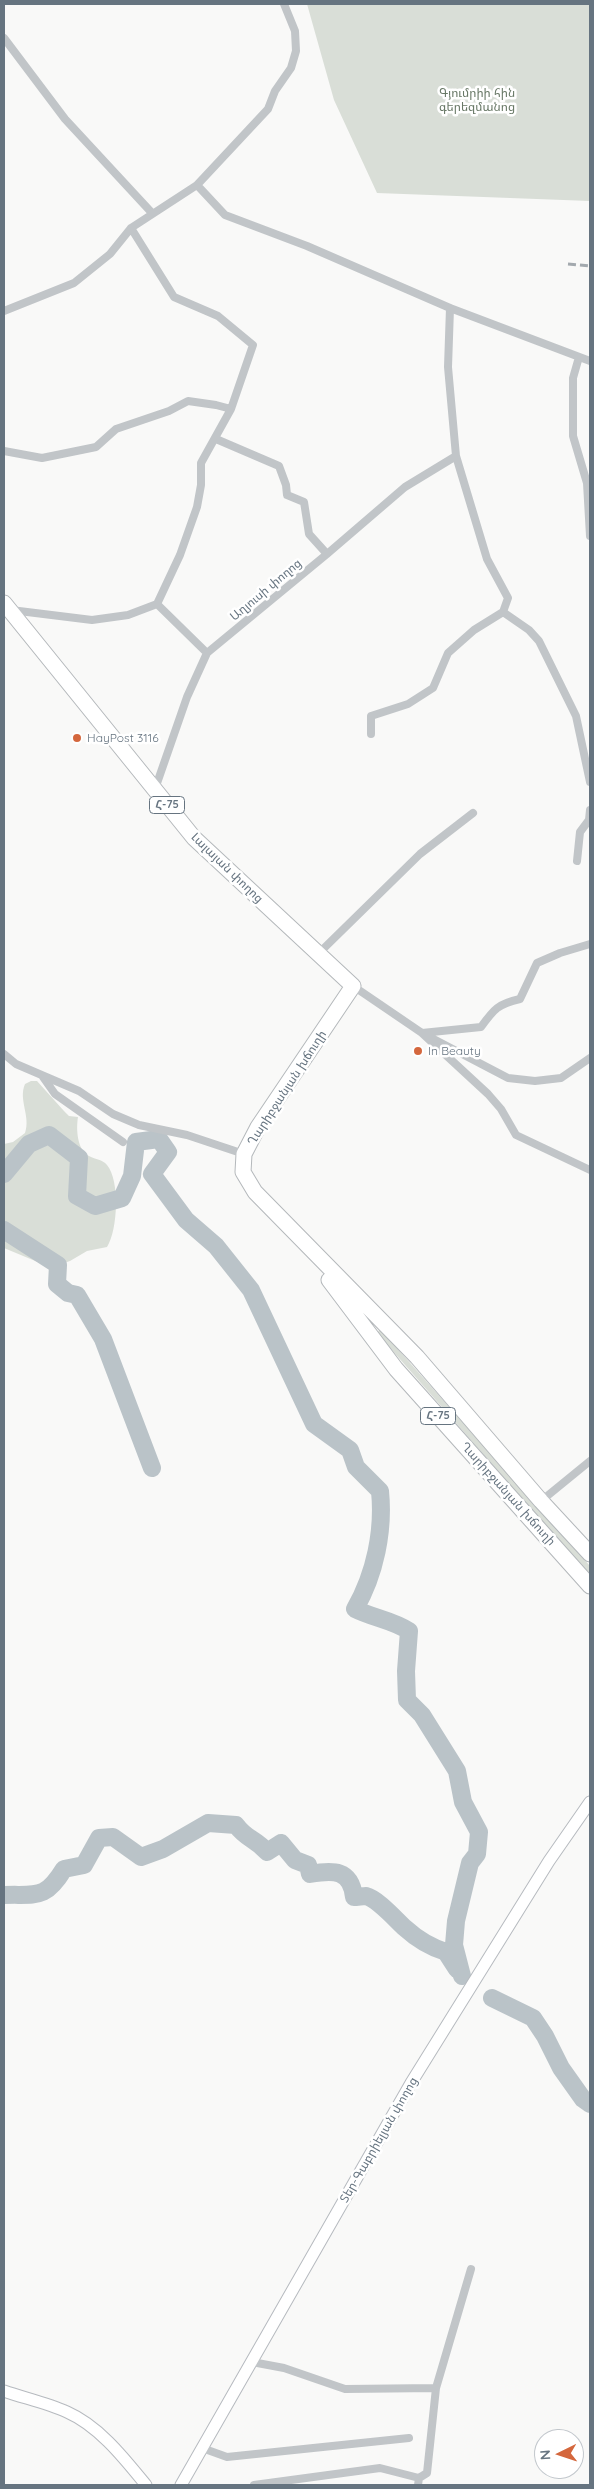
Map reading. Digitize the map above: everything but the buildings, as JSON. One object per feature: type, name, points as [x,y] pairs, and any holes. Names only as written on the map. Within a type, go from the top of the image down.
[{"type":"highway","name":"Լալայան փողոց","points":[[6,606],[194,838],[353,986]]},
{"type":"highway","name":"Ղարիբջանյան խճուղի","points":[[353,986],[258,1127],[244,1154],[243,1172],[255,1192],[297,1237],[417,1357],[541,1501],[590,1554]]},
{"type":"highway","name":"Ղարիբջանյան խճուղի","points":[[297,1237],[396,1369],[590,1586]]},
{"type":"main road","name":"Տեր-Գաբրիելյան փողոց","points":[[181,2485],[411,2083],[549,1861],[590,1802]]},
{"type":"main road","points":[[4,2391],[68,2412],[94,2430],[120,2453],[146,2485]]},
{"type":"street","points":[[4,311],[74,283],[110,254],[131,228],[197,185],[268,109],[275,91],[291,68],[296,51],[295,31],[284,4]]},
{"type":"street","points":[[4,38],[65,119],[152,214]]},
{"type":"street","points":[[197,185],[225,215],[307,246],[450,308],[590,361]]},
{"type":"street","points":[[6,606],[92,620],[128,615],[157,604],[180,555],[198,507],[201,463],[231,409],[253,345],[218,316],[174,298],[131,228]]},
{"type":"street","points":[[371,734],[370,716],[408,704],[432,688],[448,653],[474,630],[503,612],[508,598],[487,559],[456,456],[448,368],[450,308]]},
{"type":"street","points":[[580,357],[573,378],[573,436],[587,483],[590,536]]},
{"type":"street","points":[[4,451],[42,458],[96,447],[116,429],[169,412],[188,401],[231,409]]},
{"type":"street","points":[[216,439],[279,466],[288,495],[304,502],[309,534],[328,554]]},
{"type":"street","name":"Աղյուսի փողոց","points":[[155,789],[187,697],[206,653],[328,554],[405,487],[456,456]]},
{"type":"street","points":[[157,604],[206,653]]},
{"type":"street","points":[[503,612],[529,630],[540,641],[576,716],[590,782]]},
{"type":"street","points":[[577,861],[580,832],[588,820],[590,810]]},
{"type":"street","points":[[318,954],[420,854],[473,813]]},
{"type":"street","points":[[422,1033],[481,1028],[491,1012],[502,1003],[520,999],[537,963],[560,952],[590,944]]},
{"type":"street","name":"Լալայան փողոց","points":[[353,986],[422,1033],[508,1078],[535,1081],[561,1078],[590,1058]]},
{"type":"street","name":"Լալայան փողոց","points":[[422,1033],[501,1108],[516,1135],[590,1170]]},
{"type":"street","points":[[4,1054],[16,1064],[43,1078],[79,1091],[113,1114],[139,1125],[187,1135],[244,1154]]},
{"type":"street","points":[[43,1078],[55,1094],[123,1142]]},
{"type":"street","points":[[541,1501],[590,1462]]},
{"type":"street","points":[[254,2485],[380,2468],[418,2481],[427,2473],[436,2388],[471,2269]]},
{"type":"street","points":[[252,2362],[284,2368],[346,2389],[436,2388]]},
{"type":"street","points":[[202,2448],[227,2457],[409,2438]]},
{"type":"green space","name":"Գյումրիի հին գերեզմանոց","points":[[307,4],[590,4],[590,201],[377,193],[334,100]]},
{"type":"green space","points":[[37,1081],[69,1116],[78,1117],[77,1133],[82,1149],[89,1156],[107,1165],[111,1172],[116,1193],[115,1218],[111,1239],[107,1247],[87,1251],[70,1261],[58,1265],[40,1263],[4,1248],[4,1144],[13,1142],[25,1133],[27,1120],[23,1090],[25,1084]]},
{"type":"green space","points":[[380,1329],[590,1566],[590,1576],[377,1333]]},
{"type":"waterway","points":[[4,1174],[29,1144],[49,1135],[79,1158],[77,1196],[95,1206],[122,1198],[132,1176],[136,1142],[159,1139],[168,1152],[152,1174],[186,1220],[216,1246],[251,1290],[314,1424],[350,1450],[356,1467],[380,1491],[381,1521],[373,1567],[355,1609],[396,1624],[409,1631],[406,1671],[407,1700],[422,1715],[457,1771],[463,1802],[479,1832],[477,1854],[470,1863],[456,1921],[454,1945],[462,1976]]},
{"type":"waterway","points":[[4,1230],[58,1265],[57,1284],[68,1293],[77,1295],[103,1339],[152,1468]]},
{"type":"waterway","points":[[4,1895],[32,1895],[45,1891],[64,1869],[84,1865],[99,1838],[113,1837],[141,1857],[163,1849],[208,1823],[236,1825],[244,1834],[267,1852],[281,1843],[295,1860],[308,1865],[310,1874],[333,1872],[345,1876],[349,1881],[354,1897],[366,1896],[376,1901],[414,1936],[446,1952],[457,1969]]},
{"type":"waterway","points":[[492,1998],[533,2018],[545,2036],[561,2068],[583,2099],[590,2104]]},
{"type":"railway","points":[[568,264],[590,266]]},
{"type":"place","name":"HayPost 3116","points":[[77,738]]},
{"type":"place","name":"In Beauty","points":[[418,1051]]}]
